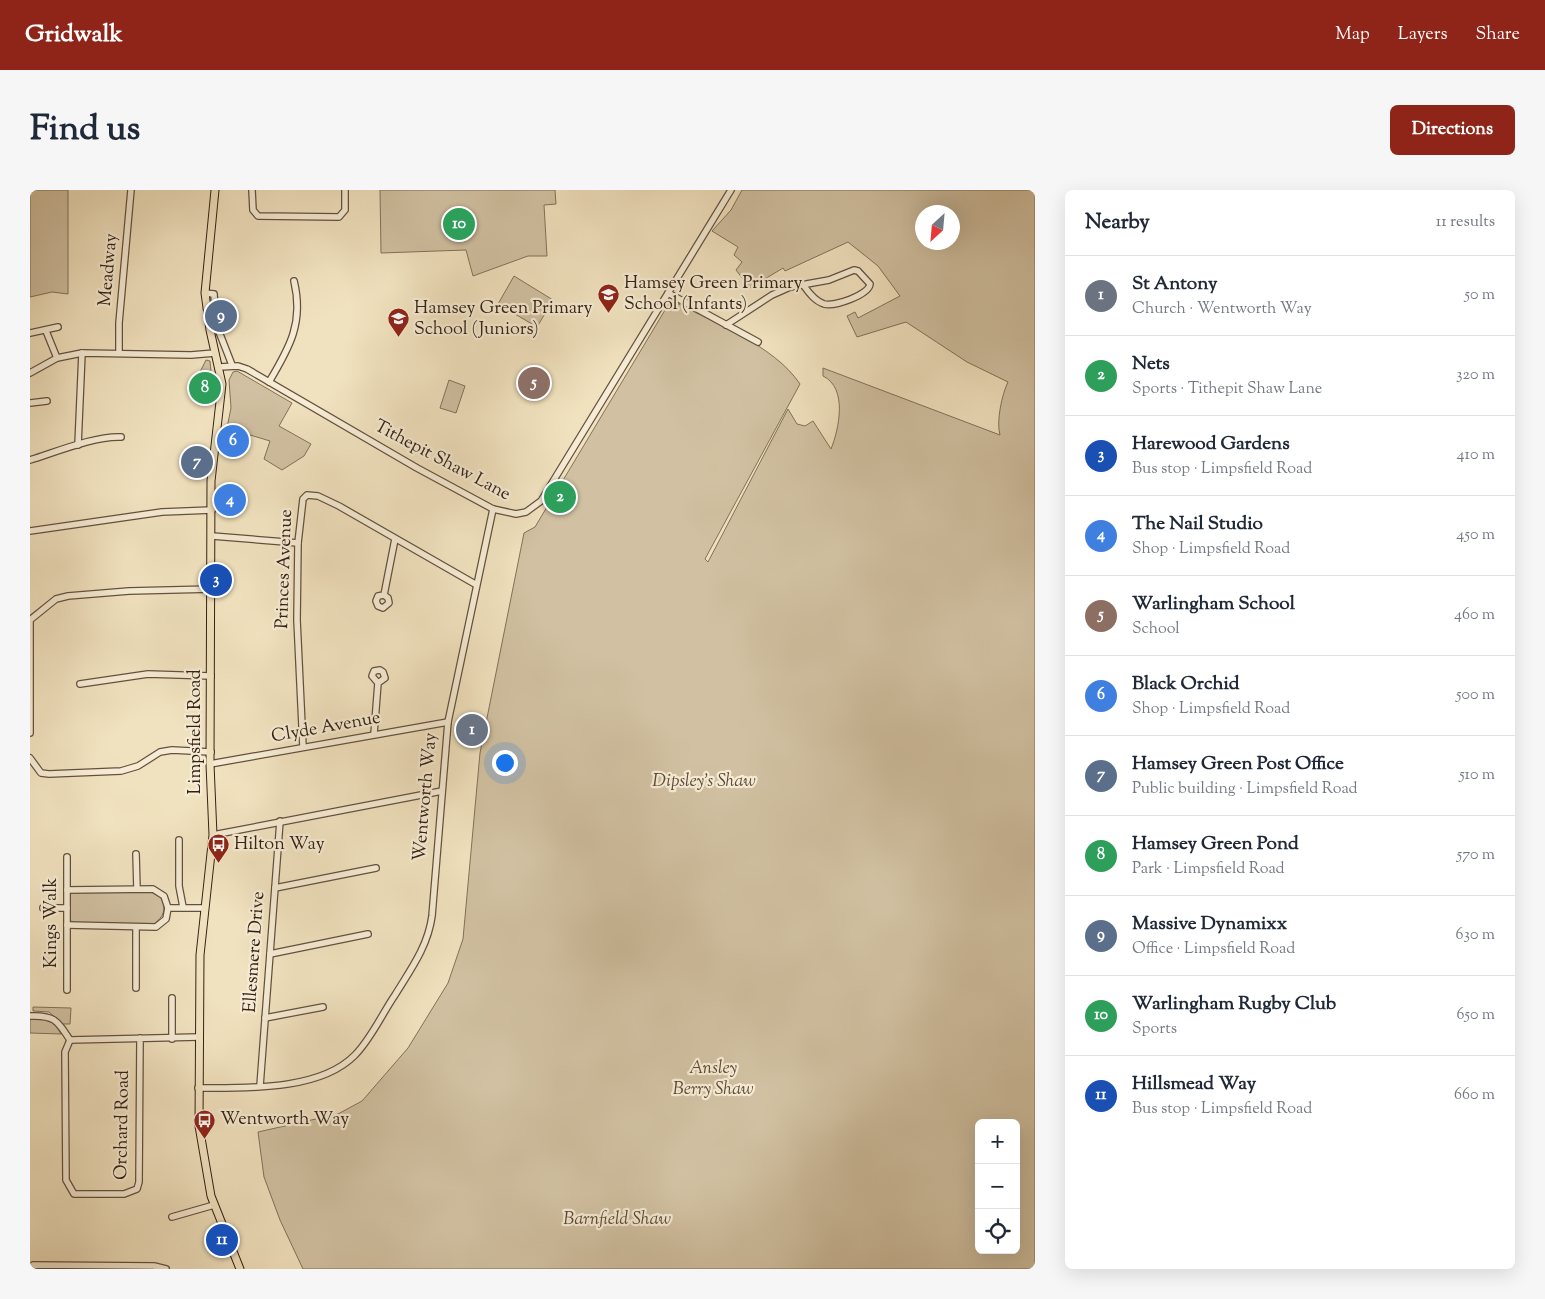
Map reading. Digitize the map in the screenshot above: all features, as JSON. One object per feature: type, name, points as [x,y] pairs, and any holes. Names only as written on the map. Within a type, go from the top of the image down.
[{"type":"main road","name":"Limpsfield Road","points":[[215,190],[206,293],[207,315],[222,384],[222,403],[212,465],[210,752],[212,835],[200,955],[198,1088],[199,1126],[214,1205],[240,1269]]},
{"type":"street","name":"Meadway","points":[[118,353],[131,190]]},
{"type":"street","points":[[252,190],[253,210],[258,216],[339,217],[345,210],[345,190]]},
{"type":"street","name":"Tithepit Shaw Lane","points":[[219,366],[232,365],[247,369],[493,509],[516,514],[526,512],[541,501],[731,190]]},
{"type":"street","points":[[726,325],[772,295],[790,288],[804,286],[854,270],[858,271],[870,284],[869,289],[863,293],[833,306],[818,302],[804,286]]},
{"type":"street","points":[[270,382],[288,349],[298,315],[294,281]]},
{"type":"street","points":[[206,293],[214,295],[216,324],[232,365]]},
{"type":"street","points":[[668,293],[758,342]]},
{"type":"street","points":[[30,333],[58,327]]},
{"type":"street","points":[[46,330],[57,358]]},
{"type":"street","points":[[78,445],[82,353]]},
{"type":"street","points":[[30,373],[57,358],[82,353],[191,355],[215,353]]},
{"type":"street","points":[[30,403],[47,401]]},
{"type":"street","points":[[30,460],[78,445],[121,437]]},
{"type":"street","name":"Princes Avenue","points":[[302,747],[297,620],[298,543],[300,506],[307,495],[318,496],[339,506],[475,584]]},
{"type":"street","name":"Wentworth Way","points":[[198,1088],[260,1086],[310,1080],[342,1067],[362,1046],[424,947],[430,929],[448,722],[475,584],[493,509]]},
{"type":"street","points":[[30,531],[162,512],[212,510]]},
{"type":"street","points":[[212,536],[298,543]]},
{"type":"street","points":[[384,595],[395,539]]},
{"type":"street","points":[[30,733],[30,620],[35,615],[56,599],[68,596],[129,590],[212,589]]},
{"type":"street","points":[[80,684],[148,674],[211,676]]},
{"type":"street","points":[[374,734],[378,683]]},
{"type":"street","name":"Clyde Avenue","points":[[210,764],[448,722]]},
{"type":"street","points":[[30,758],[42,773],[49,774],[121,771],[144,763],[160,752],[172,750],[210,752]]},
{"type":"street","points":[[212,835],[442,791]]},
{"type":"street","name":"Ellesmere Drive","points":[[260,1086],[280,821]]},
{"type":"street","points":[[182,844],[179,886],[183,907]]},
{"type":"street","points":[[136,854],[136,889]]},
{"type":"street","name":"Kings Walk","points":[[67,857],[67,990]]},
{"type":"street","points":[[275,888],[376,868]]},
{"type":"street","points":[[66,890],[154,889],[164,896],[168,908],[166,919],[156,927],[66,926]]},
{"type":"street","points":[[43,908],[66,908]]},
{"type":"street","points":[[168,908],[205,908]]},
{"type":"street","points":[[136,928],[136,988]]},
{"type":"street","points":[[270,954],[368,934]]},
{"type":"street","points":[[172,998],[172,1039]]},
{"type":"street","points":[[265,1018],[323,1007]]},
{"type":"street","points":[[30,1016],[48,1015],[59,1023],[70,1040],[199,1038]]},
{"type":"street","name":"Orchard Road","points":[[70,1040],[65,1052],[66,1180],[71,1192],[80,1196],[124,1194],[137,1189],[139,1182],[140,1038]]},
{"type":"street","points":[[172,1217],[214,1205]]},
{"type":"street","points":[[30,1258],[31,1266],[165,1268]]},
{"type":"green space","points":[[30,190],[68,190],[68,294],[52,292],[30,297]]},
{"type":"green space","points":[[380,190],[555,190],[556,204],[544,205],[547,256],[528,256],[473,276],[466,250],[381,253]]},
{"type":"green space","points":[[742,190],[1035,190],[1035,1269],[303,1269],[280,1220],[264,1177],[258,1132],[338,1114],[362,1101],[408,1048],[448,983],[463,939],[480,753],[524,533],[535,527],[671,300],[759,346],[789,370],[800,384],[705,559],[708,562],[788,409],[797,424],[805,426],[813,421],[831,449],[839,420],[839,399],[831,382],[823,376],[823,368],[1000,435],[1000,408],[1008,382],[967,362],[906,322],[857,337],[847,316],[855,312],[858,318],[900,296],[878,266],[848,242],[785,271],[783,268],[750,288],[736,270],[742,262],[734,255],[738,247],[712,231],[731,210]]},
{"type":"green space","points":[[514,276],[553,300],[537,327],[498,304]]},
{"type":"green space","points":[[206,360],[210,361],[214,403],[193,400],[198,376]]},
{"type":"green space","points":[[237,371],[292,403],[279,426],[311,444],[304,456],[282,470],[264,459],[270,441],[227,428],[231,408],[229,380],[233,372]]},
{"type":"green space","points":[[449,380],[465,386],[456,413],[440,408]]},
{"type":"green space","points":[[71,892],[151,892],[162,898],[163,912],[154,924],[75,923],[69,920],[69,896]]},
{"type":"green space","points":[[33,1007],[71,1008],[70,1024],[63,1024],[49,1012],[33,1011]]},
{"type":"green space","points":[[47,1018],[56,1025],[61,1034],[30,1033],[30,1019]]},
{"type":"place","name":"Warlingham Rugby Club","points":[[459,224]]},
{"type":"place","name":"Hamsey Green Primary School (Infants)","points":[[608,313]]},
{"type":"place","name":"Massive Dynamixx","points":[[221,316]]},
{"type":"place","name":"Hamsey Green Primary School (Juniors)","points":[[398,338]]},
{"type":"place","name":"Warlingham School","points":[[534,383]]},
{"type":"place","name":"Hamsey Green Pond","points":[[205,388]]},
{"type":"place","name":"Black Orchid","points":[[233,441]]},
{"type":"place","name":"Hamsey Green Post Office","points":[[197,462]]},
{"type":"place","name":"Nets","points":[[560,497]]},
{"type":"place","name":"The Nail Studio","points":[[230,500]]},
{"type":"place","name":"Harewood Gardens","points":[[216,580]]},
{"type":"place","name":"St Antony","points":[[472,730]]},
{"type":"place","name":"Hilton Way","points":[[218,864]]},
{"type":"place","name":"Wentworth Way","points":[[204,1139]]},
{"type":"place","name":"Hillsmead Way","points":[[222,1240]]},
{"type":"park label","name":"Dipsley's Shaw","points":[[704,782]]},
{"type":"park label","name":"Ansley Berry Shaw","points":[[713,1080]]},
{"type":"park label","name":"Barnfield Shaw","points":[[617,1220]]}]
